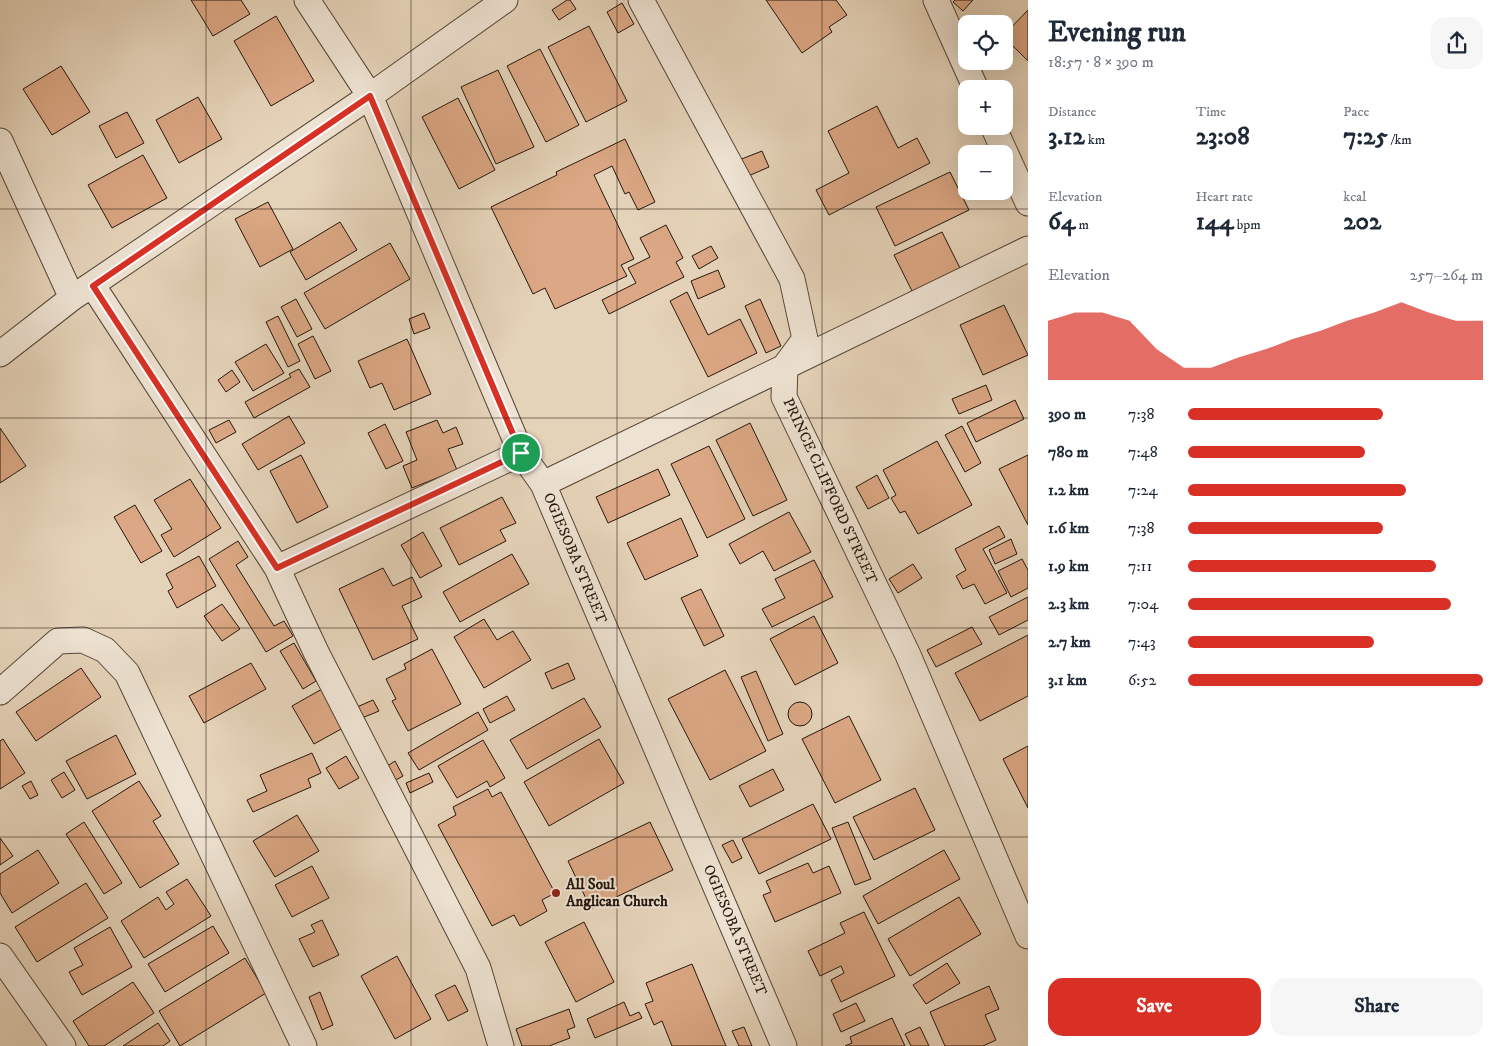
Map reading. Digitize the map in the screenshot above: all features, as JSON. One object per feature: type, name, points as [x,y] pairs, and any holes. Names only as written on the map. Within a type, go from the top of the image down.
[{"type":"street","name":"OGIESOBA STREET","points":[[307,0],[370,96],[521,453],[543,484],[784,1046]]},
{"type":"street","points":[[0,354],[82,292],[370,96],[505,0]]},
{"type":"street","points":[[641,0],[792,279],[805,339],[785,366]]},
{"type":"street","points":[[936,0],[972,80]]},
{"type":"street","points":[[997,135],[1028,203]]},
{"type":"street","points":[[0,141],[82,292],[277,568],[316,652],[478,968],[500,1046]]},
{"type":"street","points":[[543,484],[1028,249]]},
{"type":"street","name":"PRINCE CLIFFORD STREET","points":[[785,366],[784,396],[908,655],[1028,936]]},
{"type":"street","points":[[277,568],[521,453]]},
{"type":"street","points":[[0,692],[58,642],[83,640],[106,650],[127,673],[304,1046]]},
{"type":"street","points":[[0,956],[63,1046]]},
{"type":"building","points":[[191,0],[241,0],[250,14],[213,36]]},
{"type":"building","points":[[570,0],[576,9],[559,20],[552,10]]},
{"type":"building","points":[[766,0],[836,0],[847,15],[829,27],[832,32],[802,53]]},
{"type":"building","points":[[955,0],[973,0],[963,11],[953,2]]},
{"type":"building","points":[[622,3],[634,24],[618,33],[607,12]]},
{"type":"building","points":[[1028,10],[1028,61],[1013,46],[1013,26]]},
{"type":"building","points":[[276,16],[314,81],[271,106],[234,41]]},
{"type":"building","points":[[589,26],[627,101],[586,122],[548,47]]},
{"type":"building","points":[[540,49],[579,125],[546,142],[507,66]]},
{"type":"building","points":[[61,66],[90,112],[52,135],[23,89]]},
{"type":"building","points":[[498,70],[534,147],[496,164],[461,87]]},
{"type":"building","points":[[198,97],[222,139],[179,163],[156,120]]},
{"type":"building","points":[[458,98],[495,170],[459,189],[422,117]]},
{"type":"building","points":[[877,106],[898,148],[917,138],[930,163],[829,215],[816,190],[849,173],[828,131]]},
{"type":"building","points":[[127,112],[144,143],[116,158],[99,126]]},
{"type":"building","points":[[625,139],[655,202],[638,210],[629,192],[625,194],[612,166],[594,175],[634,259],[621,265],[627,276],[555,309],[545,288],[533,294],[491,207],[557,175],[556,172]]},
{"type":"building","points":[[762,151],[769,167],[746,177],[739,160]]},
{"type":"building","points":[[143,155],[167,198],[112,228],[88,185]]},
{"type":"building","points":[[950,172],[958,188],[958,200],[964,200],[969,210],[895,246],[876,207]]},
{"type":"building","points":[[268,202],[293,249],[260,267],[235,219]]},
{"type":"building","points":[[340,222],[357,250],[306,280],[290,252]]},
{"type":"building","points":[[666,225],[683,258],[676,262],[684,277],[609,314],[602,300],[636,283],[628,268],[650,257],[640,238]]},
{"type":"building","points":[[942,232],[962,272],[914,295],[894,255]]},
{"type":"building","points":[[390,243],[410,279],[325,329],[304,293]]},
{"type":"building","points":[[711,246],[718,258],[699,269],[692,256]]},
{"type":"building","points":[[718,270],[725,287],[698,299],[691,281]]},
{"type":"building","points":[[687,292],[708,335],[740,319],[757,353],[708,377],[670,301]]},
{"type":"building","points":[[296,299],[312,329],[297,337],[281,307]]},
{"type":"building","points":[[760,299],[781,346],[766,353],[745,306]]},
{"type":"building","points":[[1004,305],[1028,355],[983,375],[960,325]]},
{"type":"building","points":[[424,313],[430,328],[414,334],[409,319]]},
{"type":"building","points":[[278,316],[300,361],[288,367],[266,322]]},
{"type":"building","points":[[313,336],[331,371],[315,379],[298,344]]},
{"type":"building","points":[[407,339],[431,394],[394,410],[382,383],[370,388],[358,361]]},
{"type":"building","points":[[266,344],[284,373],[253,391],[235,362]]},
{"type":"building","points":[[299,369],[310,387],[254,418],[245,402],[291,377],[289,374]]},
{"type":"building","points":[[232,370],[240,382],[226,392],[218,380]]},
{"type":"building","points":[[986,385],[992,400],[959,414],[952,399]]},
{"type":"building","points":[[1015,400],[1024,419],[976,442],[967,423]]},
{"type":"building","points":[[289,416],[305,443],[258,470],[242,444]]},
{"type":"building","points":[[229,420],[236,432],[216,443],[209,430]]},
{"type":"building","points":[[437,420],[443,433],[456,427],[463,444],[448,449],[457,470],[412,488],[403,466],[417,460],[406,432]]},
{"type":"building","points":[[750,423],[787,500],[753,516],[716,440]]},
{"type":"building","points":[[385,424],[403,461],[386,469],[368,433]]},
{"type":"building","points":[[962,426],[981,463],[965,472],[945,435]]},
{"type":"building","points":[[0,428],[26,466],[0,483]]},
{"type":"building","points":[[937,441],[972,505],[918,534],[905,511],[900,513],[891,498],[896,495],[883,470]]},
{"type":"building","points":[[709,446],[745,519],[707,538],[671,464]]},
{"type":"building","points":[[301,455],[328,507],[297,523],[270,471]]},
{"type":"building","points":[[1028,455],[1028,525],[999,469]]},
{"type":"building","points":[[658,469],[670,495],[608,523],[596,497]]},
{"type":"building","points":[[877,475],[889,498],[868,509],[856,487]]},
{"type":"building","points":[[190,479],[221,528],[174,557],[161,535],[172,529],[154,500]]},
{"type":"building","points":[[502,497],[516,523],[500,530],[506,541],[459,565],[440,528]]},
{"type":"building","points":[[135,505],[162,551],[141,563],[114,517]]},
{"type":"building","points":[[789,512],[811,552],[774,571],[763,551],[740,564],[729,544]]},
{"type":"building","points":[[681,518],[698,556],[645,580],[627,543]]},
{"type":"building","points":[[999,526],[1005,537],[983,549],[1007,593],[985,604],[974,584],[963,589],[956,576],[966,570],[955,549]]},
{"type":"building","points":[[423,532],[442,566],[420,578],[401,545]]},
{"type":"building","points":[[1011,539],[1017,554],[995,564],[989,550]]},
{"type":"building","points":[[238,541],[248,557],[236,565],[274,626],[284,621],[293,636],[266,652],[209,559]]},
{"type":"building","points":[[512,554],[529,584],[460,622],[443,592]]},
{"type":"building","points":[[199,556],[216,586],[177,608],[168,591],[173,588],[166,574]]},
{"type":"building","points":[[1022,559],[1028,570],[1028,588],[1011,597],[998,571]]},
{"type":"building","points":[[814,560],[833,597],[772,627],[762,609],[785,598],[775,579]]},
{"type":"building","points":[[913,564],[922,578],[898,593],[889,579]]},
{"type":"building","points":[[383,568],[393,586],[412,577],[422,597],[402,606],[418,639],[373,660],[339,589]]},
{"type":"building","points":[[701,589],[724,636],[704,646],[681,598]]},
{"type":"building","points":[[1028,597],[1028,620],[999,635],[989,617]]},
{"type":"building","points":[[222,604],[240,629],[222,641],[204,616]]},
{"type":"building","points":[[814,616],[838,663],[795,685],[770,639]]},
{"type":"building","points":[[484,619],[497,640],[513,631],[531,660],[484,688],[454,637]]},
{"type":"building","points":[[972,627],[982,644],[936,667],[927,650]]},
{"type":"building","points":[[1028,635],[1028,696],[980,721],[955,673]]},
{"type":"building","points":[[294,643],[316,681],[303,689],[280,651]]},
{"type":"building","points":[[432,649],[461,704],[408,731],[392,701],[396,699],[386,679],[406,669],[404,664]]},
{"type":"building","points":[[251,663],[266,689],[204,723],[189,696]]},
{"type":"building","points":[[568,663],[575,679],[552,689],[545,673]]},
{"type":"building","points":[[81,668],[101,697],[36,741],[16,712]]},
{"type":"building","points":[[725,670],[766,751],[710,780],[668,699]]},
{"type":"building","points":[[756,671],[783,734],[768,741],[741,677]]},
{"type":"building","points":[[322,689],[343,728],[314,744],[292,706]]},
{"type":"building","points":[[507,696],[515,710],[490,723],[483,709]]},
{"type":"building","points":[[584,698],[601,727],[527,769],[510,740]]},
{"type":"building","points":[[373,700],[379,711],[362,718],[357,707]]},
{"type":"building","points":[[800,702],[809,705],[812,714],[809,723],[800,726],[791,723],[788,714],[791,705]]},
{"type":"building","points":[[478,712],[488,730],[419,770],[408,753]]},
{"type":"building","points":[[849,716],[881,780],[835,803],[802,739]]},
{"type":"building","points":[[116,735],[136,774],[87,799],[66,761]]},
{"type":"building","points":[[3,739],[25,773],[0,789],[0,741]]},
{"type":"building","points":[[599,739],[624,783],[549,826],[524,782]]},
{"type":"building","points":[[483,740],[505,778],[490,787],[487,781],[457,798],[438,766]]},
{"type":"building","points":[[1028,746],[1028,808],[1003,759]]},
{"type":"building","points":[[312,753],[321,773],[308,779],[311,787],[253,812],[247,800],[267,791],[260,775]]},
{"type":"building","points":[[346,756],[359,778],[339,789],[326,768]]},
{"type":"building","points":[[395,761],[403,776],[394,781],[386,767]]},
{"type":"building","points":[[773,769],[784,790],[750,807],[739,786]]},
{"type":"building","points":[[64,772],[75,790],[62,798],[51,780]]},
{"type":"building","points":[[429,773],[433,782],[410,793],[406,783]]},
{"type":"building","points":[[31,781],[38,795],[30,799],[22,786]]},
{"type":"building","points":[[139,781],[161,816],[153,821],[179,864],[140,888],[92,811]]},
{"type":"building","points":[[915,788],[935,830],[874,860],[853,817]]},
{"type":"building","points":[[488,789],[492,797],[501,792],[555,893],[542,900],[547,911],[520,926],[514,915],[492,926],[438,825],[456,815],[453,807]]},
{"type":"building","points":[[813,804],[831,839],[759,874],[742,839]]},
{"type":"building","points":[[297,815],[319,851],[275,877],[253,841]]},
{"type":"building","points":[[84,822],[122,883],[104,894],[66,834]]},
{"type":"building","points":[[650,822],[673,870],[591,909],[568,861]]},
{"type":"building","points":[[848,822],[871,879],[855,885],[832,828]]},
{"type":"building","points":[[0,838],[13,856],[0,865]]},
{"type":"building","points":[[733,840],[742,858],[732,863],[722,845]]},
{"type":"building","points":[[38,850],[59,883],[12,913],[0,893],[0,874]]},
{"type":"building","points":[[944,850],[960,879],[878,924],[863,896]]},
{"type":"building","points":[[808,863],[813,873],[829,866],[841,893],[775,922],[763,895],[771,892],[766,881]]},
{"type":"building","points":[[312,866],[329,898],[292,917],[275,885]]},
{"type":"building","points":[[187,879],[211,916],[144,958],[121,921],[158,897],[166,910],[174,904],[166,892]]},
{"type":"building","points":[[86,883],[108,918],[37,962],[15,927]]},
{"type":"building","points":[[959,897],[981,934],[910,976],[888,939]]},
{"type":"building","points":[[864,912],[895,976],[841,1002],[831,980],[844,973],[841,966],[820,976],[808,951],[845,933],[840,923]]},
{"type":"building","points":[[322,920],[339,955],[313,967],[299,939],[315,932],[311,925]]},
{"type":"building","points":[[584,922],[614,982],[576,1002],[545,942]]},
{"type":"building","points":[[213,926],[229,953],[165,992],[148,964]]},
{"type":"building","points":[[110,927],[132,967],[82,995],[69,972],[83,965],[74,948]]},
{"type":"building","points":[[397,956],[431,1019],[395,1039],[361,976]]},
{"type":"building","points":[[245,958],[266,993],[180,1046],[159,1011]]},
{"type":"building","points":[[947,963],[960,983],[926,1004],[913,985]]},
{"type":"building","points":[[692,964],[726,1046],[672,1046],[662,1021],[654,1025],[645,1004],[653,1001],[646,983]]},
{"type":"building","points":[[133,982],[154,1013],[104,1046],[89,1046],[73,1021]]},
{"type":"building","points":[[455,985],[468,1011],[448,1021],[435,995]]},
{"type":"building","points":[[989,986],[999,1009],[985,1015],[996,1040],[983,1046],[945,1046],[930,1012]]},
{"type":"building","points":[[320,992],[333,1025],[322,1030],[309,997]]},
{"type":"building","points":[[624,1002],[630,1016],[639,1012],[642,1018],[595,1038],[587,1019]]},
{"type":"building","points":[[856,1003],[865,1021],[841,1032],[833,1014]]},
{"type":"building","points":[[569,1009],[575,1027],[567,1030],[570,1038],[549,1046],[522,1046],[516,1029]]},
{"type":"building","points":[[892,1018],[905,1046],[845,1046],[852,1043],[850,1037]]},
{"type":"building","points":[[158,1023],[170,1041],[163,1046],[123,1046]]},
{"type":"building","points":[[744,1027],[752,1046],[739,1046],[732,1031]]},
{"type":"building","points":[[920,1027],[929,1046],[911,1046],[905,1034]]},
{"type":"place","name":"All Soul Anglican Church","points":[[556,893]]},
{"type":"route","points":[[370,96],[521,453],[277,568],[93,286],[370,96]]}]
